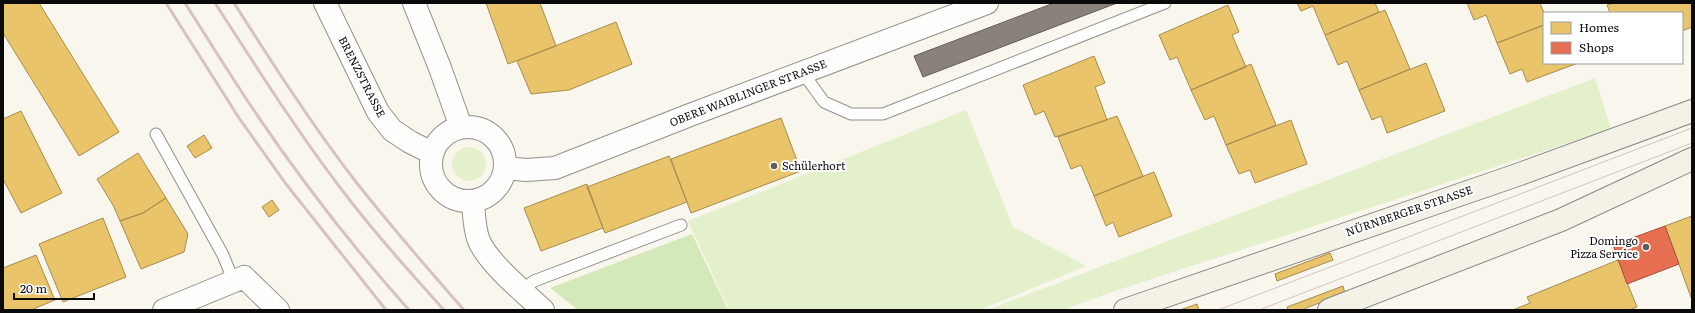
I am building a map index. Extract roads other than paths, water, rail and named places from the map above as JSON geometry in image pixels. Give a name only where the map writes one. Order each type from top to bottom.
[{"type":"main road","name":"NÜRNBERGER STRASSE","points":[[1125,310],[1520,174],[1692,111]]},
{"type":"main road","points":[[1329,310],[1561,220],[1692,159]]},
{"type":"street","name":"BRENZSTRASSE","points":[[325,3],[378,112],[392,130],[410,142],[432,153]]},
{"type":"street","points":[[414,3],[440,68],[461,127]]},
{"type":"street","name":"OBERE WAIBLINGER STRASSE","points":[[506,168],[526,170],[555,168],[802,72],[987,3]]},
{"type":"street","points":[[461,127],[482,128],[497,139],[503,149],[506,168],[498,187],[489,196],[473,201],[454,199],[437,186],[431,170],[432,153],[437,142],[447,132],[461,127]]},
{"type":"street","points":[[473,201],[475,225],[479,241],[490,258],[543,310]]},
{"type":"street","points":[[164,310],[244,277],[278,310]]},
{"type":"lane","points":[[802,72],[824,102],[851,114],[883,114],[1166,3]]},
{"type":"lane","points":[[156,134],[224,255],[234,282]]},
{"type":"lane","points":[[522,290],[534,281],[681,225]]},
{"type":"tram line","points":[[1218,310],[1692,128]]},
{"type":"tram line","points":[[1259,310],[1692,143]]},
{"type":"railway","points":[[166,3],[239,118],[286,184],[386,310]]},
{"type":"railway","points":[[185,3],[241,91],[286,157],[325,209],[409,310]]},
{"type":"railway","points":[[215,3],[277,98],[325,167],[379,236],[444,310]]},
{"type":"railway","points":[[234,3],[293,94],[356,182],[464,310]]},
{"type":"place","name":"Schülerhort","points":[[774,166]]},
{"type":"place","name":"Domingo Pizza Service","points":[[1646,247]]}]
